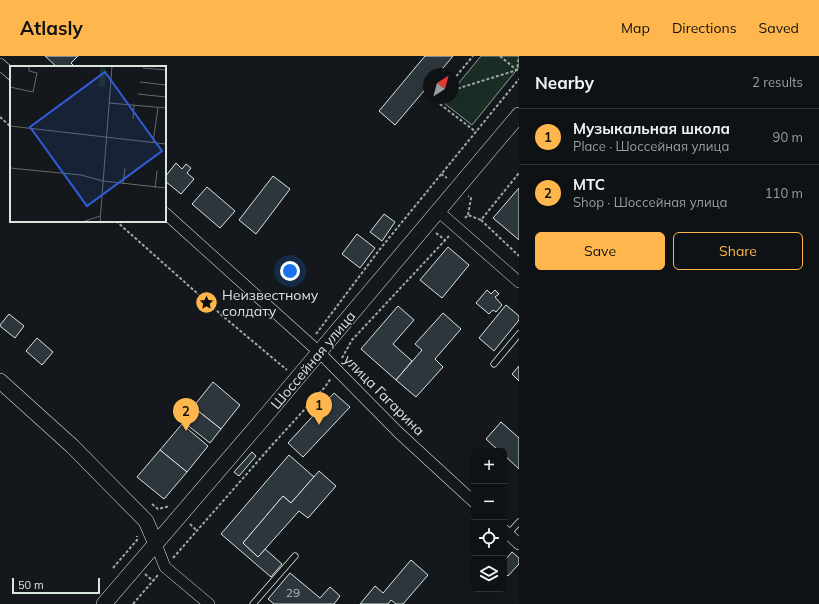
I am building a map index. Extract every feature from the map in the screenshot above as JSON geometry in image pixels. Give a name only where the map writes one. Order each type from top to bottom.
[{"type":"main road","name":"Шоссейная улица","points":[[104,604],[156,544],[314,348],[438,211],[519,115]]},
{"type":"main road","points":[[0,381],[72,446],[146,521],[156,544]]},
{"type":"street","points":[[0,64],[10,73]]},
{"type":"street","points":[[438,211],[519,282]]},
{"type":"street","name":"улица Гагарина","points":[[166,214],[314,348],[399,433],[471,499]]},
{"type":"street","points":[[507,533],[519,544]]},
{"type":"street","points":[[156,544],[165,567],[210,604]]},
{"type":"lane","points":[[494,364],[519,334]]},
{"type":"lane","points":[[507,531],[519,522]]},
{"type":"lane","points":[[253,604],[296,556]]},
{"type":"path","points":[[459,73],[473,56]]},
{"type":"path","points":[[500,56],[518,71]]},
{"type":"path","points":[[518,71],[519,56]]},
{"type":"path","points":[[459,88],[518,71]]},
{"type":"path","points":[[314,348],[411,212],[519,79]]},
{"type":"path","points":[[440,104],[476,132]]},
{"type":"path","points":[[0,117],[10,126]]},
{"type":"path","points":[[481,220],[519,173]]},
{"type":"path","points":[[441,174],[447,178]]},
{"type":"path","points":[[465,218],[468,215],[471,198],[468,196]]},
{"type":"path","points":[[411,212],[416,216]]},
{"type":"path","points":[[468,215],[481,220],[519,256]]},
{"type":"path","points":[[117,222],[286,370],[291,365]]},
{"type":"path","points":[[436,233],[445,240]]},
{"type":"path","points":[[171,560],[325,387],[352,340],[451,234]]},
{"type":"path","points":[[152,504],[158,509],[170,506]]},
{"type":"path","points":[[190,524],[197,531]]},
{"type":"path","points":[[113,568],[125,556],[137,540],[137,530]]},
{"type":"path","points":[[144,574],[153,581]]},
{"type":"path","points":[[133,604],[159,574]]},
{"type":"green space","points":[[481,56],[519,56],[519,67],[472,125],[445,104],[459,104],[459,83]]},
{"type":"building","points":[[45,56],[78,56],[71,63],[74,66],[56,66]]},
{"type":"building","points":[[425,56],[453,56],[443,68],[423,68],[423,92],[395,125],[379,111]]},
{"type":"building","points":[[176,163],[182,169],[186,164],[191,168],[187,173],[194,179],[181,194],[166,182],[166,176]]},
{"type":"building","points":[[273,176],[290,189],[256,234],[239,220]]},
{"type":"building","points":[[207,187],[235,211],[220,228],[192,204]]},
{"type":"building","points":[[519,188],[519,240],[493,218]]},
{"type":"building","points":[[384,214],[395,222],[382,241],[370,232]]},
{"type":"building","points":[[357,234],[375,248],[360,268],[342,254]]},
{"type":"building","points":[[448,247],[469,265],[442,298],[420,280]]},
{"type":"building","points":[[487,290],[491,294],[495,290],[499,294],[495,297],[502,305],[496,312],[493,310],[489,314],[476,303]]},
{"type":"building","points":[[506,305],[519,316],[519,320],[494,351],[479,338]]},
{"type":"building","points":[[398,306],[414,320],[393,344],[412,361],[396,380],[361,349]]},
{"type":"building","points":[[443,313],[461,329],[435,359],[443,367],[416,397],[396,380],[422,350],[415,344]]},
{"type":"building","points":[[9,314],[24,326],[15,338],[0,326]]},
{"type":"building","points":[[37,338],[53,352],[42,365],[26,351]]},
{"type":"building","points":[[519,366],[519,381],[512,374]]},
{"type":"building","points":[[213,382],[240,405],[221,429],[193,407]]},
{"type":"building","points":[[334,393],[350,407],[303,457],[288,443]]},
{"type":"building","points":[[193,407],[221,429],[210,443],[182,421]]},
{"type":"building","points":[[501,422],[519,438],[519,469],[507,458],[507,448],[496,448],[486,439]]},
{"type":"building","points":[[182,424],[208,446],[187,472],[160,450]]},
{"type":"building","points":[[160,450],[187,472],[164,499],[137,477]]},
{"type":"building","points":[[252,452],[256,456],[239,476],[234,472]]},
{"type":"building","points":[[289,455],[314,477],[291,503],[283,496],[243,543],[258,557],[265,549],[282,564],[271,577],[221,534]]},
{"type":"building","points":[[319,471],[336,486],[308,518],[299,511],[258,557],[243,543],[283,496],[291,503]]},
{"type":"building","points":[[512,552],[519,558],[519,564],[508,576],[507,575],[507,558]]},
{"type":"building","points":[[411,560],[428,575],[403,604],[396,604],[391,600],[388,604],[360,604],[375,586],[383,593]]},
{"type":"building","points":[[290,573],[320,598],[330,587],[340,596],[334,604],[274,604],[268,599]]},
{"type":"place","name":"Неизвестному солдату","points":[[206,303]]},
{"type":"place","name":"Музыкальная школа","points":[[319,425]]},
{"type":"place","name":"МТС","points":[[186,431]]}]
